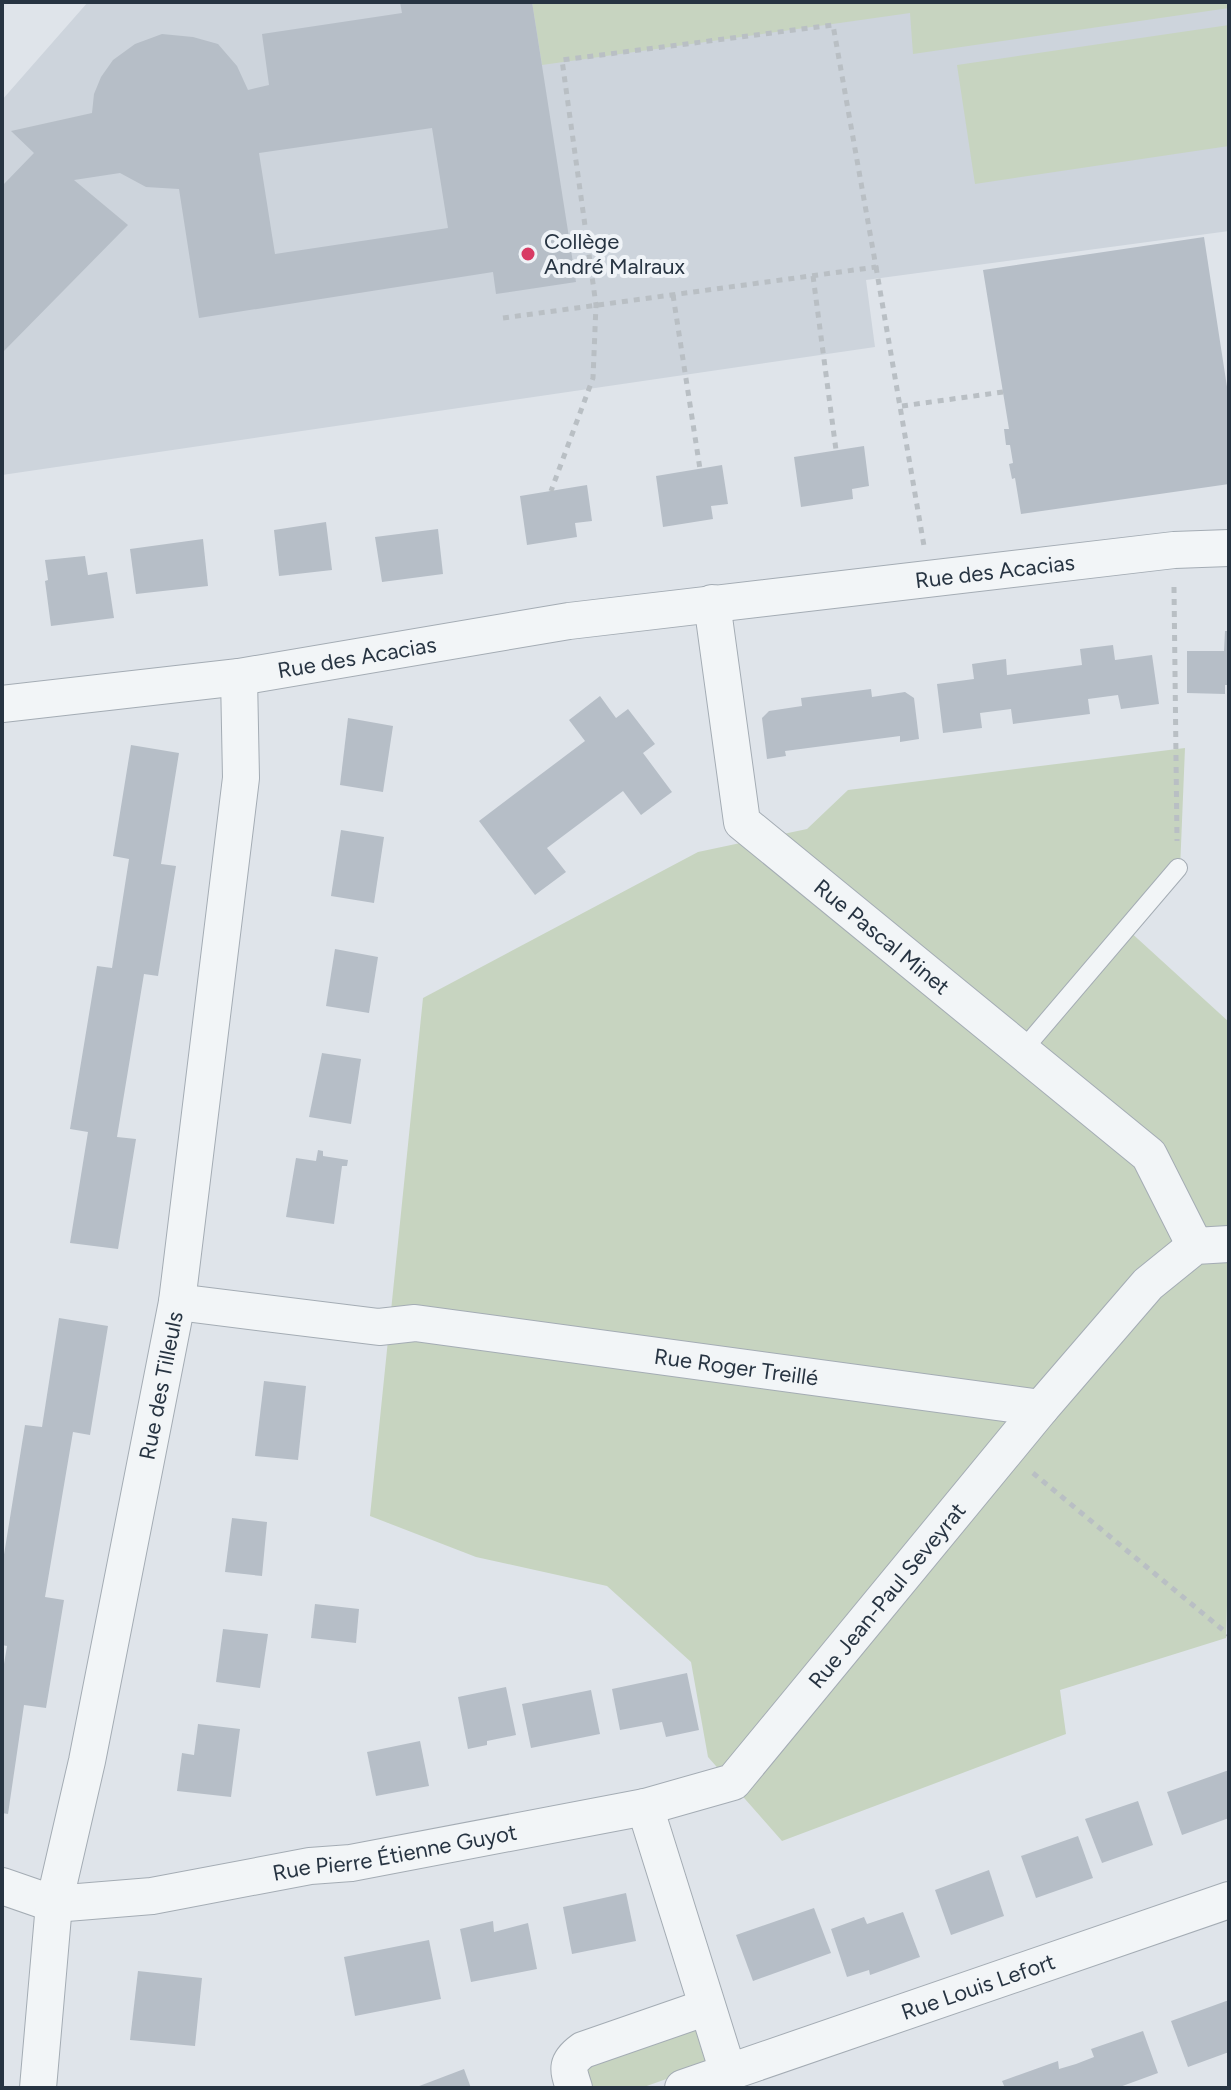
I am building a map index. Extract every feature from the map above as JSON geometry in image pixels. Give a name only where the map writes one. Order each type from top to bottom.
[{"type":"street","name":"Rue des Acacias","points":[[2,704],[239,677],[569,621],[1174,550],[1229,548]]},
{"type":"street","name":"Rue Pascal Minet","points":[[712,603],[742,822],[1149,1155],[1212,1245]]},
{"type":"street","name":"Rue des Tilleuls","points":[[38,2088],[54,1904],[87,1761],[177,1302],[241,778],[239,677]]},
{"type":"street","points":[[1041,1408],[1148,1284],[1212,1245]]},
{"type":"street","name":"Rue Roger Treillé","points":[[177,1302],[379,1327],[415,1323],[1041,1408]]},
{"type":"street","name":"Rue Jean-Paul Seveyrat","points":[[733,1782],[1041,1408]]},
{"type":"street","name":"Rue Pierre Étienne Guyot","points":[[54,1904],[152,1896],[310,1866],[351,1863],[645,1807],[733,1782]]},
{"type":"street","points":[[645,1807],[728,2072]]},
{"type":"street","points":[[2,1886],[54,1904]]},
{"type":"street","name":"Rue Louis Lefort","points":[[683,2088],[1229,1900]]},
{"type":"street","points":[[574,2088],[568,2070],[572,2058],[583,2050],[707,2007]]},
{"type":"lane","points":[[1022,1051],[1178,868]]},
{"type":"path","points":[[551,491],[593,378],[596,305],[562,60],[833,25],[926,557]]},
{"type":"path","points":[[503,318],[876,267]]},
{"type":"path","points":[[813,276],[836,450]]},
{"type":"path","points":[[673,295],[700,469]]},
{"type":"path","points":[[902,406],[1003,392]]},
{"type":"path","points":[[1174,550],[1178,868]]},
{"type":"path","points":[[1006,1450],[1229,1635]]},
{"type":"shaded area","name":"Collège André Malraux","points":[[88,2],[1229,2],[1229,231],[866,280],[875,347],[2,475],[2,100]]},
{"type":"green space","points":[[532,2],[1229,2],[1229,8],[913,54],[910,13],[542,65]]},
{"type":"green space","points":[[1229,25],[1229,146],[975,184],[957,65]]},
{"type":"green space","points":[[1185,748],[1180,870],[1127,929],[1229,1022],[1229,1540],[1226,1638],[1060,1690],[1066,1734],[782,1841],[708,1757],[691,1662],[607,1586],[476,1557],[370,1516],[423,998],[698,852],[807,829],[848,790]]},
{"type":"green space","points":[[697,2028],[709,2064],[641,2088],[593,2088],[586,2067]]},
{"type":"building","points":[[400,2],[532,2],[576,282],[496,294],[493,272],[199,318],[179,189],[146,187],[120,173],[74,180],[128,225],[2,353],[2,186],[34,153],[11,131],[92,113],[94,94],[113,60],[135,44],[162,34],[193,37],[218,44],[237,66],[248,90],[269,85],[262,34],[402,13]],"holes":[[[432,128],[448,228],[275,254],[259,153]]]},
{"type":"building","points":[[1204,237],[1229,400],[1229,484],[1021,514],[1015,478],[1012,479],[1009,464],[1013,463],[1010,445],[1006,445],[1004,429],[1009,429],[983,270]]},
{"type":"building","points":[[864,446],[869,486],[852,489],[853,499],[801,507],[794,457]]},
{"type":"building","points":[[722,465],[728,504],[711,506],[713,519],[663,527],[656,476]]},
{"type":"building","points":[[587,485],[592,521],[575,523],[577,537],[527,545],[520,496]]},
{"type":"building","points":[[326,522],[332,570],[279,576],[274,530]]},
{"type":"building","points":[[438,529],[443,574],[382,582],[375,537]]},
{"type":"building","points":[[203,539],[208,586],[136,594],[130,549]]},
{"type":"building","points":[[85,556],[88,575],[107,572],[114,618],[51,626],[45,560]]},
{"type":"building","points":[[1225,631],[1229,631],[1229,685],[1225,685],[1225,694],[1187,693],[1187,651],[1224,651]]},
{"type":"building","points":[[1113,645],[1115,660],[1152,655],[1159,704],[1121,709],[1118,695],[1088,699],[1090,714],[1013,724],[1011,709],[980,713],[982,728],[943,733],[937,684],[974,679],[972,664],[1006,659],[1007,675],[1082,665],[1080,649]]},
{"type":"building","points":[[871,689],[872,697],[905,692],[914,698],[919,739],[900,742],[900,736],[785,751],[786,756],[767,759],[762,718],[769,711],[802,706],[801,698]]},
{"type":"building","points":[[600,696],[616,718],[628,709],[655,744],[643,753],[672,792],[641,815],[623,791],[547,848],[566,872],[535,895],[479,821],[585,741],[569,720]]},
{"type":"building","points":[[348,718],[393,726],[383,792],[340,785]]},
{"type":"building","points":[[131,745],[179,753],[161,864],[176,866],[158,976],[144,974],[117,1137],[136,1139],[118,1249],[70,1243],[88,1132],[70,1129],[97,966],[112,968],[129,859],[113,856]]},
{"type":"building","points":[[341,830],[384,837],[374,903],[331,896]]},
{"type":"building","points":[[335,949],[378,957],[369,1013],[326,1006]]},
{"type":"building","points":[[322,1053],[361,1059],[351,1124],[309,1117]]},
{"type":"building","points":[[318,1150],[323,1151],[323,1156],[348,1160],[347,1166],[342,1166],[334,1224],[286,1217],[296,1158],[316,1161]]},
{"type":"building","points":[[59,1318],[108,1326],[90,1435],[73,1432],[45,1597],[64,1600],[46,1708],[24,1705],[8,1814],[2,1813],[2,1676],[7,1646],[2,1645],[2,1567],[25,1425],[42,1427]]},
{"type":"building","points":[[264,1381],[306,1386],[298,1460],[255,1456]]},
{"type":"building","points":[[232,1518],[267,1522],[262,1576],[225,1572]]},
{"type":"building","points":[[315,1604],[359,1609],[356,1643],[311,1638]]},
{"type":"building","points":[[223,1629],[268,1634],[260,1688],[216,1682]]},
{"type":"building","points":[[687,1673],[699,1730],[666,1737],[662,1722],[620,1730],[612,1689]]},
{"type":"building","points":[[506,1687],[516,1735],[468,1749],[458,1697]]},
{"type":"building","points":[[591,1690],[600,1734],[531,1748],[522,1704]]},
{"type":"building","points":[[198,1724],[240,1729],[231,1797],[177,1791],[182,1753],[194,1755]]},
{"type":"building","points":[[420,1741],[429,1786],[376,1796],[367,1752]]},
{"type":"building","points":[[1229,1770],[1229,1818],[1182,1835],[1167,1792]]},
{"type":"building","points":[[1138,1801],[1153,1845],[1102,1863],[1085,1819]]},
{"type":"building","points":[[1078,1836],[1093,1878],[1036,1898],[1021,1856]]},
{"type":"building","points":[[989,1870],[1004,1916],[951,1935],[935,1890]]},
{"type":"building","points":[[626,1893],[636,1941],[572,1954],[563,1907]]},
{"type":"building","points":[[814,1908],[831,1953],[753,1981],[736,1935]]},
{"type":"building","points":[[903,1912],[920,1957],[870,1975],[869,1970],[847,1977],[831,1929],[864,1917],[867,1924]]},
{"type":"building","points":[[493,1921],[494,1932],[528,1923],[537,1969],[471,1982],[460,1929]]},
{"type":"building","points":[[429,1940],[441,1999],[355,2016],[344,1957]]},
{"type":"building","points":[[138,1971],[202,1978],[195,2046],[130,2040]]},
{"type":"building","points":[[1229,2000],[1229,2052],[1188,2067],[1171,2021]]},
{"type":"building","points":[[1143,2031],[1158,2073],[1117,2088],[1005,2088],[1002,2081],[1058,2061],[1059,2069],[1076,2064],[1094,2057],[1091,2049]]},
{"type":"building","points":[[464,2069],[471,2088],[414,2088]]},
{"type":"place","name":"Collège André Malraux","points":[[528,254]]}]
